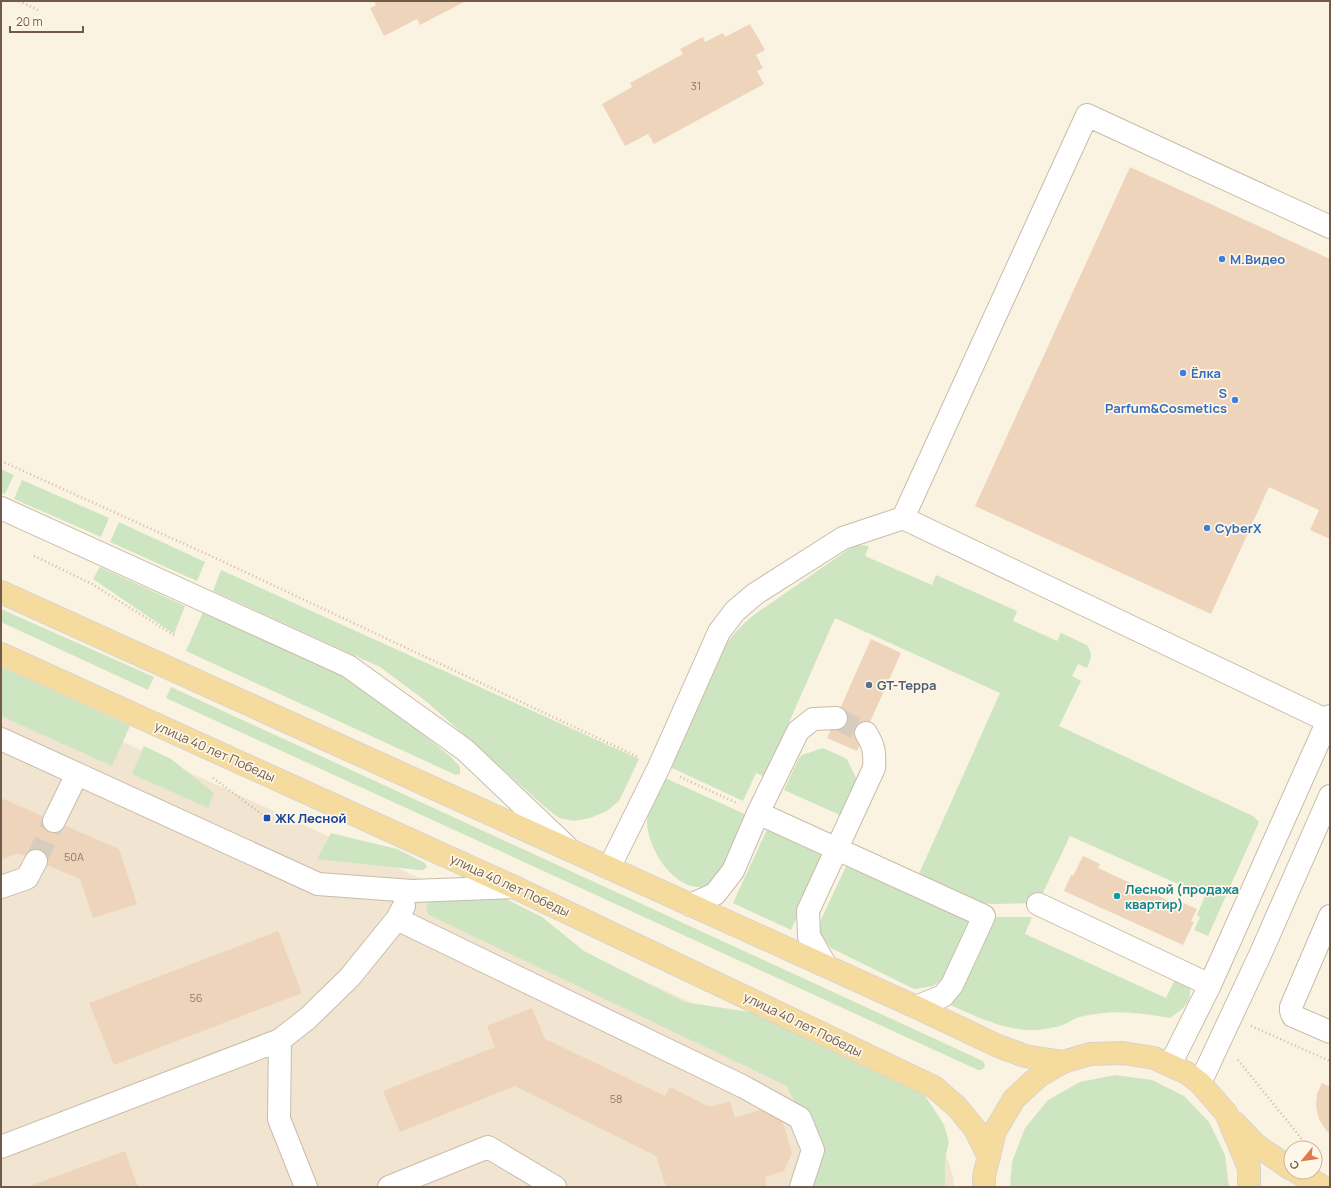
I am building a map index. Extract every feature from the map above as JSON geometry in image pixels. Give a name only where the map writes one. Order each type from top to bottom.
[{"type":"main road","points":[[1,592],[826,966],[998,1046],[1026,1056],[1063,1062]]},
{"type":"main road","name":"улица 40 лет Победы","points":[[1,654],[514,887],[934,1087],[957,1107],[974,1129],[989,1157]]},
{"type":"main road","points":[[984,1187],[984,1176],[995,1131],[1014,1099],[1039,1076],[1063,1062],[1090,1054],[1122,1053],[1154,1058],[1187,1073],[1200,1083],[1256,1145],[1283,1164]]},
{"type":"main road","points":[[1226,1113],[1249,1168],[1249,1187]]},
{"type":"main road","points":[[1311,1180],[1323,1187]]},
{"type":"street","points":[[903,518],[1087,115],[1330,227]]},
{"type":"street","points":[[1,508],[348,666],[465,750],[570,850]]},
{"type":"street","points":[[609,868],[659,767],[719,632],[735,611],[755,594],[843,538],[903,518],[1329,718],[1210,985],[1170,1065]]},
{"type":"street","points":[[690,905],[715,894],[733,871],[758,813],[798,731],[813,720],[836,718]]},
{"type":"street","points":[[826,966],[809,936],[808,911],[874,768],[875,757],[873,744],[866,733]]},
{"type":"street","points":[[1,739],[318,884],[412,891],[514,887]]},
{"type":"street","points":[[54,821],[77,774]]},
{"type":"street","points":[[1200,1083],[1220,1038],[1325,821],[1330,796]]},
{"type":"street","points":[[758,813],[984,916],[952,985],[943,996],[916,1007]]},
{"type":"street","points":[[1,887],[27,878],[36,861]]},
{"type":"street","points":[[1,1147],[280,1040],[308,1018],[350,977],[397,919],[412,891]]},
{"type":"street","points":[[1038,904],[1210,985]]},
{"type":"street","points":[[1330,916],[1322,959],[1291,1007],[1293,1016],[1330,1032]]},
{"type":"street","points":[[397,919],[737,1084],[800,1118],[813,1150],[801,1187]]},
{"type":"street","points":[[280,1040],[279,1120],[306,1187]]},
{"type":"street","points":[[389,1187],[488,1147],[556,1187]]},
{"type":"path","points":[[19,1],[40,11]]},
{"type":"path","points":[[1,462],[211,556],[758,813]]},
{"type":"path","points":[[34,556],[92,584],[175,636]]},
{"type":"path","points":[[208,775],[267,818]]},
{"type":"path","points":[[1220,1038],[1303,1140]]},
{"type":"shaded area","points":[[1,686],[932,1113],[954,1179],[953,1187],[1,1187]]},
{"type":"green space","points":[[1,469],[14,475],[5,494],[1,492]]},
{"type":"green space","points":[[22,480],[109,518],[101,537],[14,499]]},
{"type":"green space","points":[[119,522],[205,562],[197,581],[110,542]]},
{"type":"green space","points":[[862,545],[869,546],[865,556],[932,585],[936,575],[1017,611],[1013,621],[1057,641],[1061,633],[1087,645],[1091,654],[1090,662],[1087,668],[1078,664],[1072,676],[1081,681],[1059,726],[1253,816],[1259,822],[1208,936],[1194,930],[1200,917],[1197,915],[1205,896],[1070,836],[1038,903],[991,904],[973,902],[918,876],[1000,693],[835,618],[765,777],[756,773],[743,801],[670,767],[714,665],[727,643],[735,633],[755,614],[849,549]]},
{"type":"green space","points":[[100,567],[185,606],[174,634],[93,579]]},
{"type":"green space","points":[[221,570],[639,759],[619,801],[607,811],[590,818],[574,821],[559,818],[427,702],[380,667],[213,591]]},
{"type":"green space","points":[[1,609],[154,677],[148,690],[1,622]]},
{"type":"green space","points":[[203,612],[343,676],[373,694],[451,757],[460,767],[460,774],[456,775],[186,651]]},
{"type":"green space","points":[[1,667],[130,726],[112,766],[1,716]]},
{"type":"green space","points":[[171,687],[983,1061],[985,1065],[984,1068],[978,1070],[166,698]]},
{"type":"green space","points":[[144,746],[171,759],[214,793],[208,808],[132,774]]},
{"type":"green space","points":[[823,748],[847,759],[857,780],[842,816],[784,790],[799,758],[802,755]]},
{"type":"green space","points":[[665,778],[749,816],[722,872],[708,885],[697,887],[687,885],[678,880],[656,854],[648,833],[647,823],[649,812]]},
{"type":"green space","points":[[769,825],[827,852],[791,930],[733,903]]},
{"type":"green space","points":[[331,833],[397,849],[425,863],[427,867],[423,870],[419,870],[317,859]]},
{"type":"green space","points":[[849,860],[974,919],[950,971],[942,980],[933,986],[914,989],[831,948],[821,936],[818,926]]},
{"type":"green space","points":[[494,893],[542,917],[584,951],[684,1002],[750,1012],[910,1086],[925,1096],[944,1125],[949,1142],[945,1159],[945,1187],[808,1187],[819,1157],[787,1086],[429,915],[426,906],[429,901]]},
{"type":"green space","points":[[996,917],[1032,917],[1025,934],[1166,998],[1176,977],[1190,986],[1188,1002],[1182,1009],[1170,1018],[1147,1014],[1113,1012],[1091,1014],[1079,1017],[1060,1026],[1036,1030],[1024,1030],[990,1022],[946,1003],[955,999],[961,993]]},
{"type":"green space","points":[[1115,1075],[1152,1080],[1184,1096],[1209,1122],[1225,1155],[1229,1187],[1010,1187],[1012,1162],[1025,1128],[1048,1100],[1080,1082]]},
{"type":"building","points":[[374,1],[466,1],[420,25],[417,19],[384,36],[370,8],[376,5]]},
{"type":"building","points":[[750,24],[765,50],[756,55],[763,68],[757,71],[764,84],[654,144],[648,134],[625,146],[602,104],[632,87],[630,83],[683,54],[680,49],[703,37],[705,42],[723,33],[725,37]]},
{"type":"building","name":"Ёлка","points":[[1130,167],[1330,259],[1330,539],[1310,530],[1319,510],[1269,487],[1211,614],[975,506]]},
{"type":"building","name":"GT-Терра","points":[[871,639],[901,653],[857,751],[827,738]]},
{"type":"building","points":[[1,798],[119,849],[137,904],[93,918],[80,879],[18,853],[1,860]]},
{"type":"building","name":"Лесной (продажа квартир)","points":[[1083,856],[1100,864],[1098,868],[1178,905],[1179,901],[1197,909],[1191,921],[1194,922],[1183,945],[1064,891],[1071,875],[1073,876]]},
{"type":"building","points":[[278,931],[302,993],[114,1065],[89,1003]]},
{"type":"building","points":[[532,1008],[545,1039],[665,1096],[670,1087],[710,1107],[730,1101],[735,1118],[762,1109],[782,1120],[792,1153],[784,1171],[765,1177],[767,1187],[666,1187],[656,1156],[515,1086],[400,1132],[383,1091],[495,1047],[487,1026]]},
{"type":"building","points":[[1322,1083],[1330,1087],[1330,1134],[1319,1119],[1316,1107],[1317,1094]]},
{"type":"building","points":[[125,1151],[138,1187],[27,1187]]},
{"type":"tunnel","points":[[836,718],[866,733]]},
{"type":"tunnel","points":[[36,861],[54,821]]},
{"type":"place","name":"М.Видео","points":[[1222,259]]},
{"type":"place","name":"Ёлка","points":[[1183,373]]},
{"type":"place","name":"S Parfum&Cosmetics","points":[[1235,400]]},
{"type":"place","name":"CyberX","points":[[1207,528]]},
{"type":"place","name":"GT-Терра","points":[[869,685]]},
{"type":"place","name":"ЖК Лесной","points":[[267,818]]},
{"type":"place","name":"Лесной (продажа квартир)","points":[[1117,896]]}]
